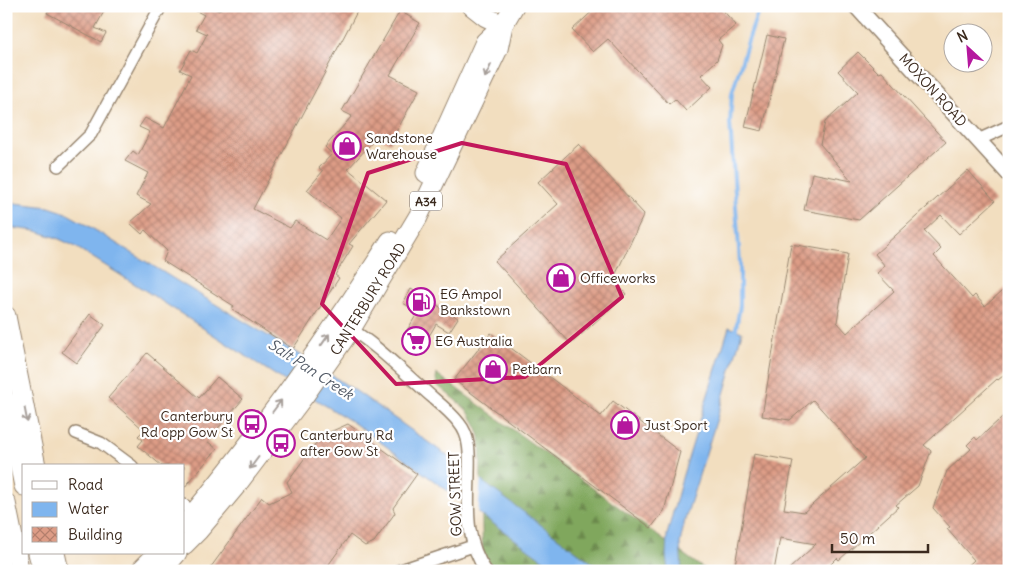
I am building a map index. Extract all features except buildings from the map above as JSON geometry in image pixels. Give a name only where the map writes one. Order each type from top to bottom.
[{"type":"highway","points":[[472,6],[486,17],[503,24]]},
{"type":"highway","name":"CANTERBURY ROAD","points":[[185,544],[236,486],[297,392],[418,218],[498,50],[503,24],[514,6]]},
{"type":"highway","points":[[6,316],[36,464]]},
{"type":"highway","name":"CANTERBURY ROAD","points":[[187,514],[297,392]]},
{"type":"highway","points":[[6,402],[22,477]]},
{"type":"highway","points":[[6,503],[19,571]]},
{"type":"highway","points":[[38,554],[43,571]]},
{"type":"highway","points":[[55,554],[59,571]]},
{"type":"highway","points":[[140,571],[157,554]]},
{"type":"highway","points":[[162,571],[176,554]]},
{"type":"highway","points":[[177,571],[181,554]]},
{"type":"main road","name":"MOXON ROAD","points":[[856,6],[1009,174]]},
{"type":"street","points":[[58,166],[91,134],[160,6]]},
{"type":"street","points":[[978,140],[1009,126]]},
{"type":"street","name":"GOW STREET","points":[[344,325],[384,356],[454,418],[467,436],[469,453],[469,526],[473,546],[486,571]]},
{"type":"street","points":[[76,433],[101,443],[129,464]]},
{"type":"street","points":[[398,571],[473,546]]},
{"type":"highlighted area","points":[[462,143],[566,164],[622,297],[525,377],[396,384],[322,304],[368,173]]},
{"type":"green space","points":[[437,374],[707,571],[483,571],[480,437],[475,422],[466,409],[437,385]]},
{"type":"water","name":"Salt Pan Creek","points":[[6,202],[49,207],[64,212],[300,355],[356,391],[452,459],[603,571],[559,571],[351,421],[275,375],[74,246],[36,231],[6,227]]},
{"type":"water","points":[[729,327],[742,332],[685,520],[680,543],[682,571],[668,571],[666,555],[667,535],[682,478]]},
{"type":"pier","points":[[456,459],[481,478],[478,515],[455,498]]},
{"type":"waterway","points":[[735,334],[740,306],[740,263],[730,123],[732,93],[760,6]]},
{"type":"place","name":"Sandstone Warehouse","points":[[347,146]]},
{"type":"place","name":"Officeworks","points":[[561,278]]},
{"type":"place","name":"EG Ampol Bankstown","points":[[421,302]]},
{"type":"place","name":"EG Australia","points":[[416,341]]},
{"type":"place","name":"Petbarn","points":[[493,369]]},
{"type":"place","name":"Canterbury Rd opp Gow St","points":[[252,424]]},
{"type":"place","name":"Just Sport","points":[[625,425]]},
{"type":"place","name":"Canterbury Rd after Gow St","points":[[281,443]]}]
